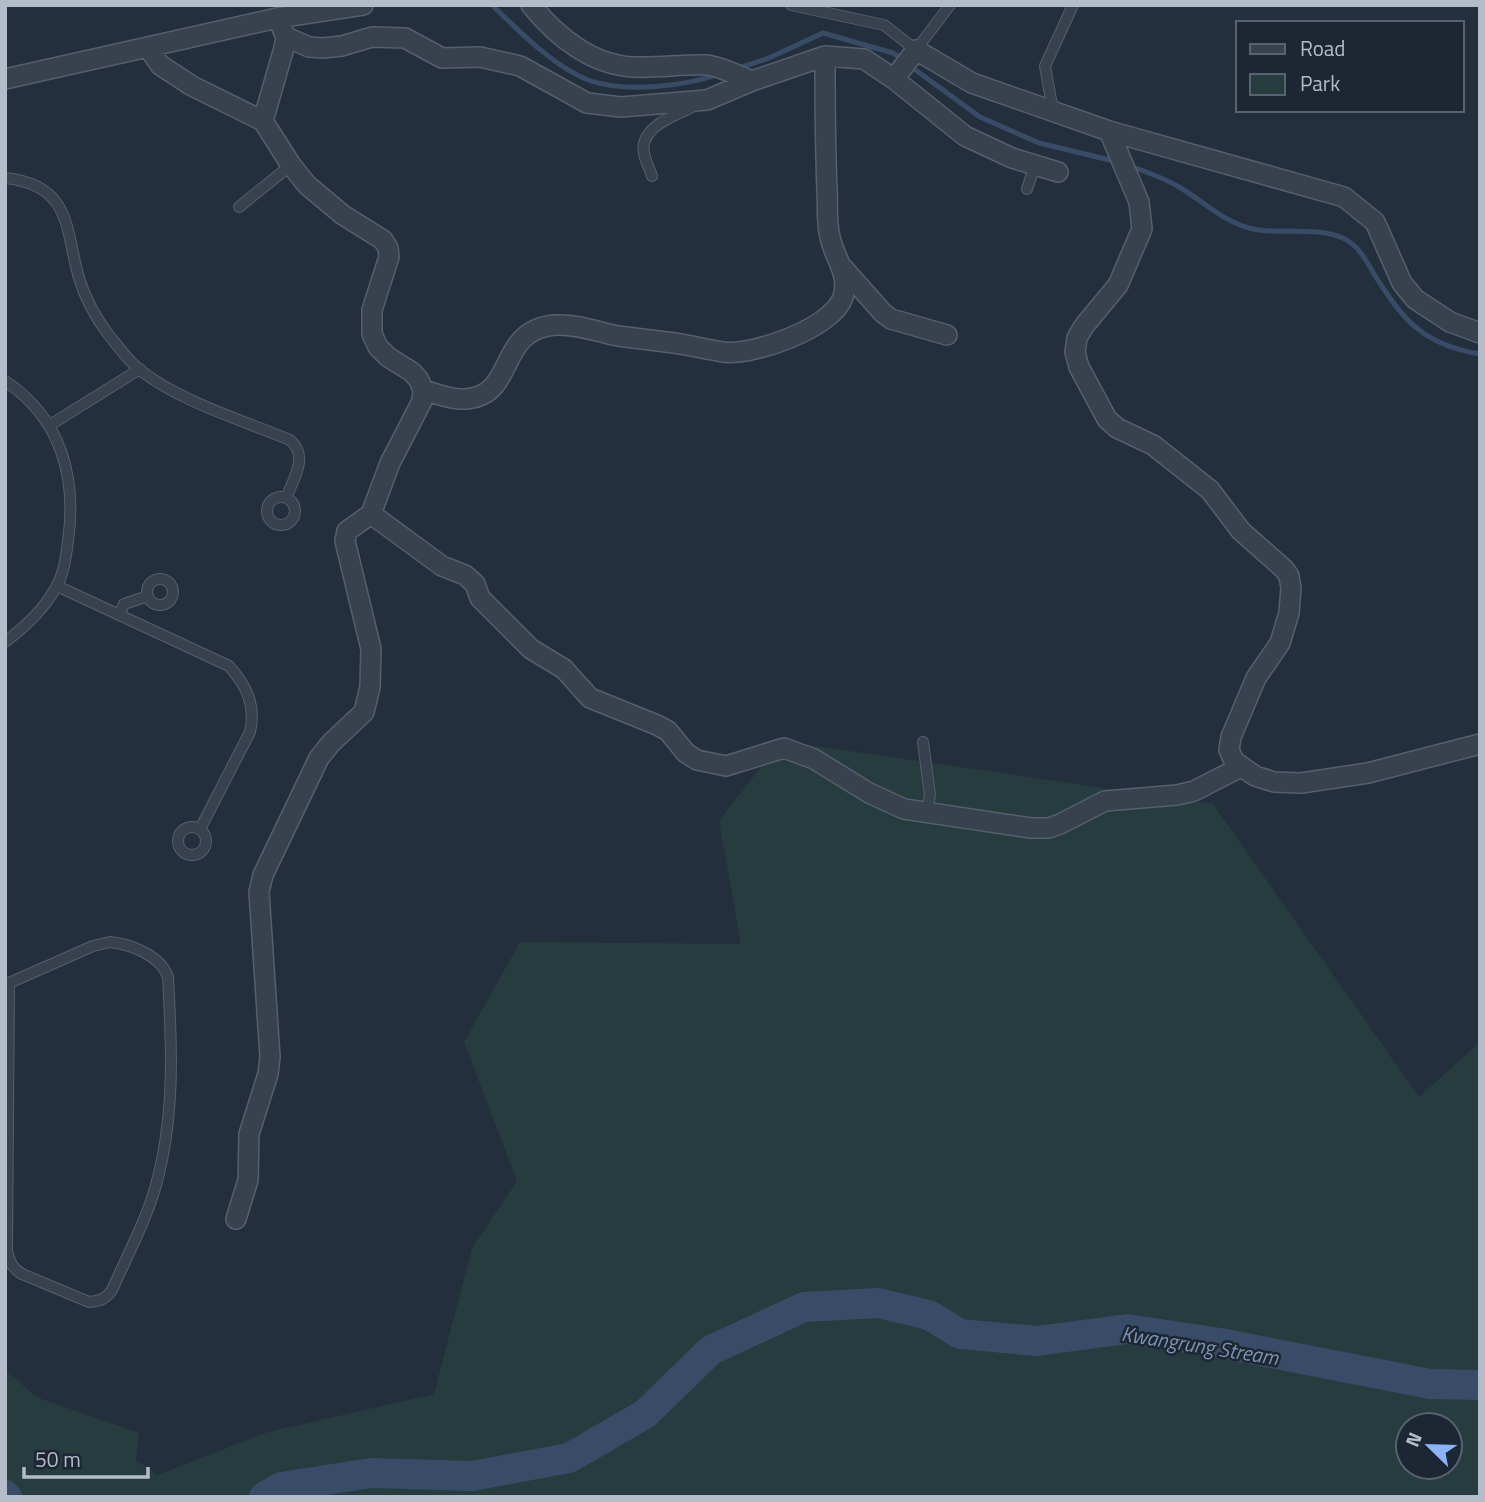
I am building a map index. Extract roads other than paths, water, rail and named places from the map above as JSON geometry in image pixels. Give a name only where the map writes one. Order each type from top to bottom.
[{"type":"street","points":[[5,79],[277,18],[362,5]]},
{"type":"street","points":[[531,5],[572,43],[598,60],[615,66],[637,68],[709,65],[752,81]]},
{"type":"street","points":[[263,121],[286,37],[277,18]]},
{"type":"street","points":[[286,37],[309,47],[323,48],[342,46],[372,37],[405,38],[442,58],[480,57],[520,66],[574,97],[603,106],[707,100],[825,56],[864,59],[965,135],[1012,158],[1058,172]]},
{"type":"street","points":[[148,47],[160,65],[192,86],[263,121],[291,165],[323,199],[383,240],[388,248],[388,257],[373,310],[372,334],[378,347],[412,372],[419,380],[422,390],[420,409],[390,464],[371,514],[347,531],[345,541],[371,649],[370,687],[364,712],[319,758],[263,875],[259,892],[270,1057],[268,1074],[249,1134],[248,1180],[236,1219]]},
{"type":"street","points":[[894,79],[916,50],[972,83],[1053,111],[1112,139],[1344,197],[1375,222],[1402,283],[1415,299],[1450,322],[1480,332]]},
{"type":"street","points":[[825,56],[824,122],[829,236],[844,269],[883,313],[891,319],[947,335]]},
{"type":"street","points":[[1112,139],[1139,202],[1142,229],[1137,246],[1118,285],[1077,338],[1075,352],[1079,367],[1107,419],[1117,428],[1153,445],[1210,490],[1241,531],[1289,576],[1289,613],[1280,643],[1256,678],[1231,737],[1229,750],[1234,761],[1255,776],[1274,782],[1301,783],[1368,773],[1480,744]]},
{"type":"street","points":[[422,390],[461,400],[489,391],[497,385],[516,345],[524,335],[553,325],[582,327],[615,335],[726,352],[754,349],[807,330],[838,309],[845,285],[844,269]]},
{"type":"street","points":[[371,514],[442,566],[465,575],[475,583],[480,598],[531,649],[564,669],[590,698],[668,731],[687,753],[697,760],[726,766],[784,748],[814,759],[886,802],[927,814],[1031,828],[1049,828],[1071,820],[1105,801],[1186,793],[1208,786],[1235,770]]},
{"type":"lane","points":[[791,5],[884,25],[916,50],[950,5]]},
{"type":"lane","points":[[1053,111],[1045,66],[1073,5]]},
{"type":"lane","points":[[652,176],[644,152],[644,143],[649,134],[662,122],[707,100]]},
{"type":"lane","points":[[239,207],[291,165]]},
{"type":"lane","points":[[1027,189],[1035,165]]},
{"type":"lane","points":[[5,178],[34,184],[47,192],[57,204],[69,227],[85,294],[107,333],[140,369],[176,391],[296,445],[300,464],[286,498]]},
{"type":"lane","points":[[50,425],[140,369]]},
{"type":"lane","points":[[5,381],[29,400],[50,425],[64,457],[71,483],[71,518],[66,556],[57,586],[25,627],[5,642]]},
{"type":"lane","points":[[57,586],[229,666],[243,681],[254,717],[250,732],[200,829]]},
{"type":"lane","points":[[119,615],[124,604],[148,596]]},
{"type":"lane","points":[[923,742],[930,796],[927,814]]},
{"type":"lane","points":[[110,942],[160,961],[169,977],[173,1063],[166,1138],[156,1185],[112,1290],[107,1297],[99,1301],[80,1299],[22,1274],[14,1269],[9,1261],[7,982],[93,946],[110,942]]},
{"type":"waterway","points":[[492,5],[551,59],[591,81],[606,85],[639,87],[690,82],[720,74]]},
{"type":"waterway","points":[[736,69],[769,58],[823,33],[893,53],[903,60]]},
{"type":"waterway","points":[[910,66],[980,117],[1039,143],[1118,162]]},
{"type":"waterway","points":[[1130,166],[1173,184],[1223,217],[1242,226],[1264,231],[1321,232],[1343,238],[1361,253],[1395,305],[1416,328],[1443,344],[1480,354]]},
{"type":"waterway","name":"Kwangrung Stream","points":[[264,1497],[281,1487],[371,1473],[472,1476],[569,1458],[645,1414],[711,1350],[804,1307],[878,1303],[929,1315],[960,1334],[1037,1341],[1127,1329],[1220,1343],[1430,1384],[1480,1385]]}]
